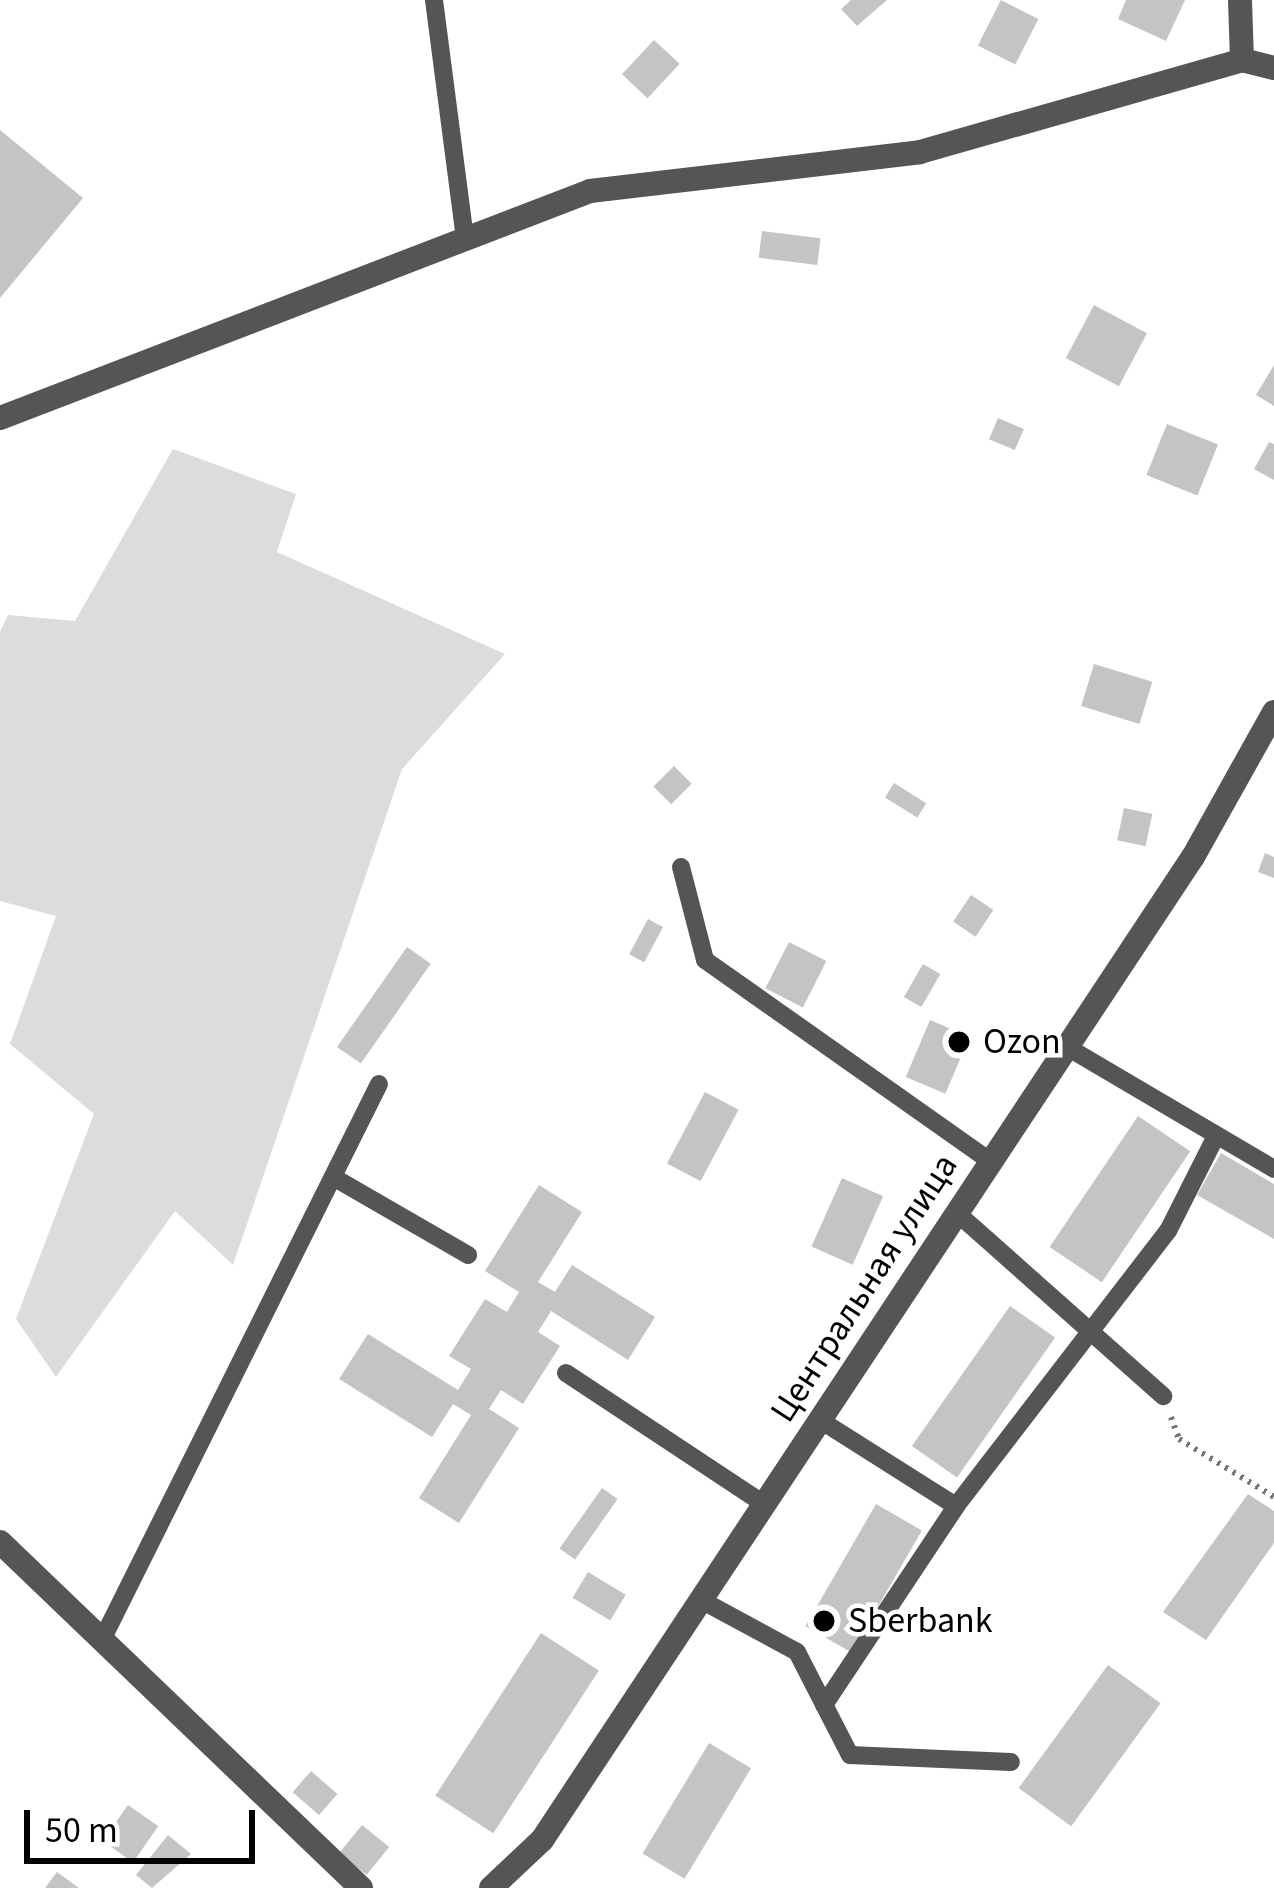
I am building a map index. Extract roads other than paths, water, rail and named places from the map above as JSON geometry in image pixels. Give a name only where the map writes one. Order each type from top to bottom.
[{"type":"street","points":[[1240,0],[1242,60]]},
{"type":"street","points":[[0,418],[590,191],[920,152],[1242,60],[1274,68]]},
{"type":"street","name":"Центральная улица","points":[[491,1888],[542,1840],[1067,1047],[1274,712]]},
{"type":"street","points":[[0,1542],[361,1888]]},
{"type":"lane","points":[[434,0],[465,240]]},
{"type":"lane","points":[[681,867],[705,960],[991,1162]]},
{"type":"lane","points":[[1067,1047],[1274,1169]]},
{"type":"lane","points":[[102,1640],[379,1084]]},
{"type":"lane","points":[[824,1705],[956,1506],[1168,1231],[1216,1136]]},
{"type":"lane","points":[[333,1177],[468,1256]]},
{"type":"lane","points":[[957,1213],[1163,1396]]},
{"type":"lane","points":[[566,1373],[764,1504]]},
{"type":"lane","points":[[820,1420],[956,1506]]},
{"type":"lane","points":[[700,1600],[796,1652],[850,1755],[1011,1762]]},
{"type":"place","name":"Ozon","points":[[959,1042]]},
{"type":"place","name":"Sberbank","points":[[824,1621]]}]
